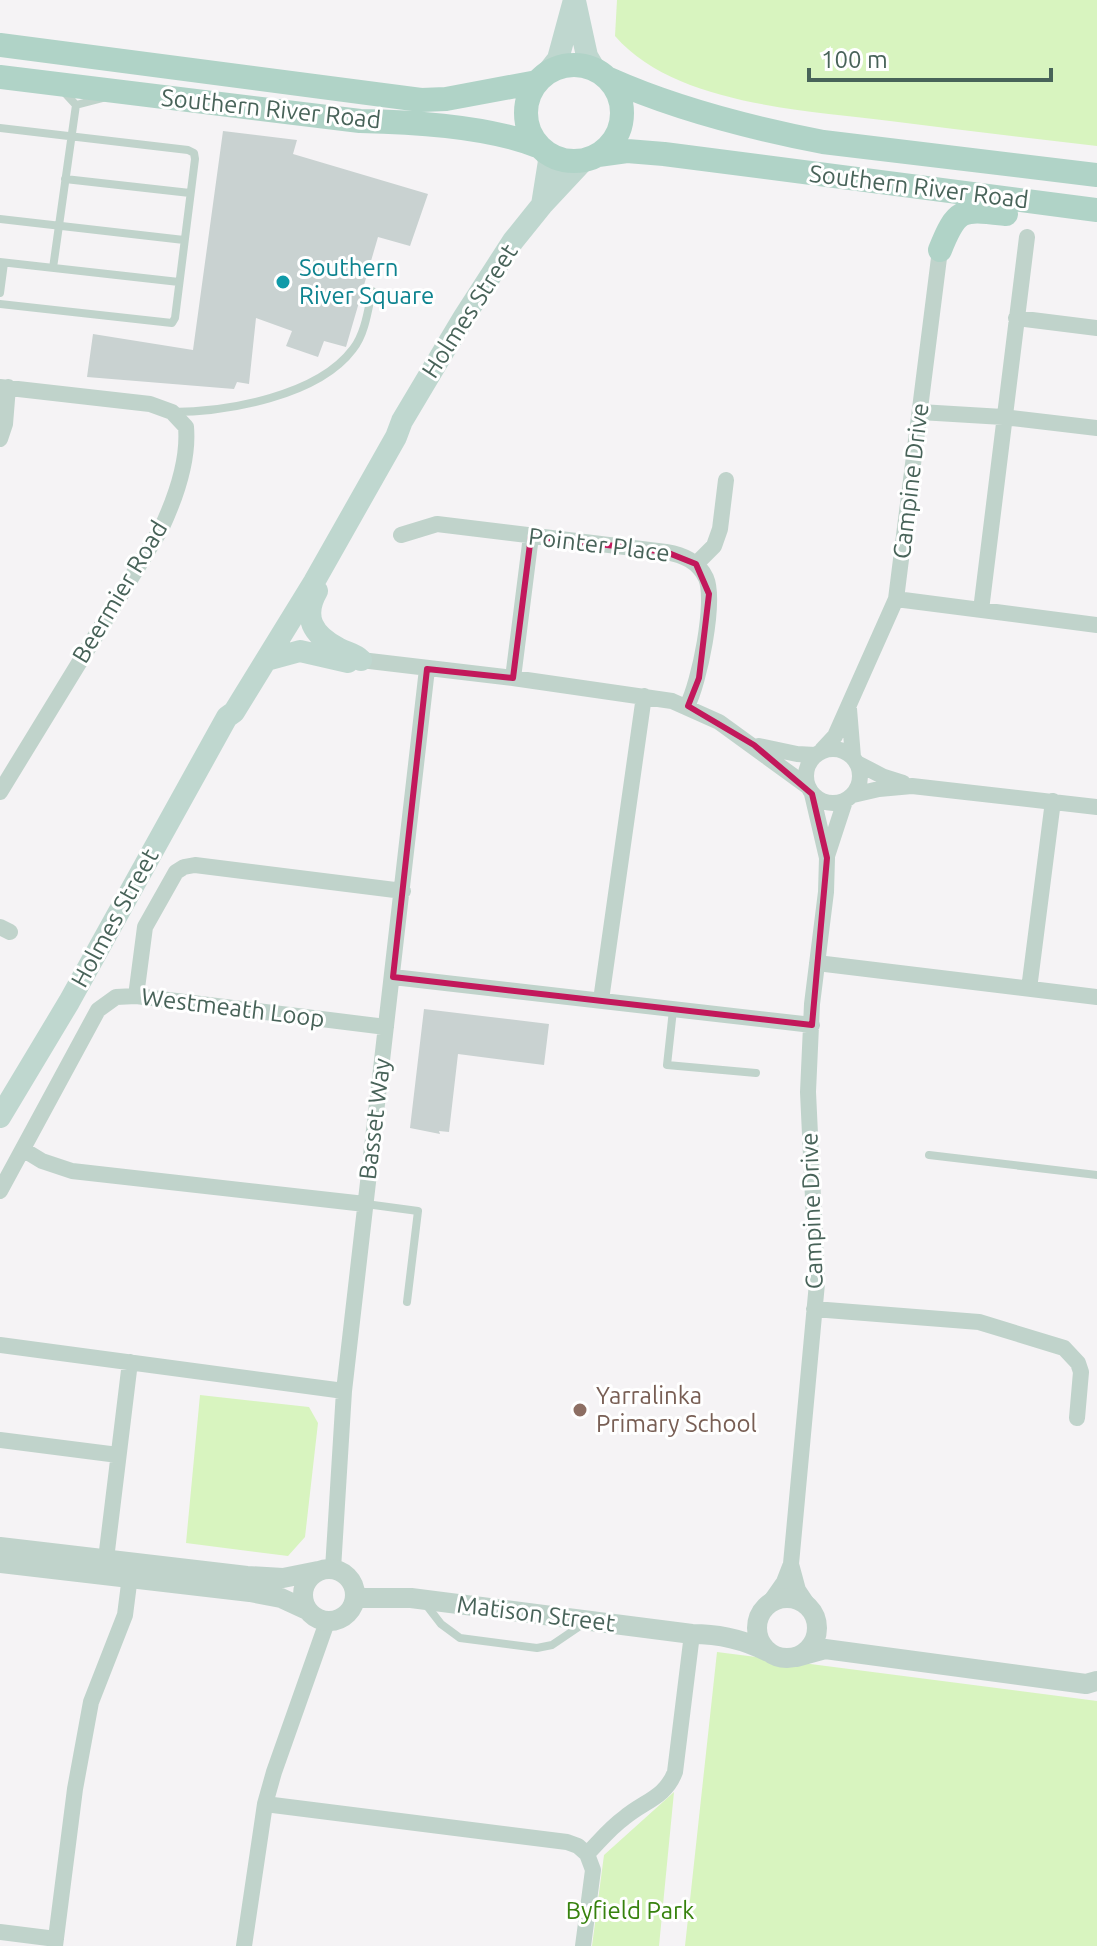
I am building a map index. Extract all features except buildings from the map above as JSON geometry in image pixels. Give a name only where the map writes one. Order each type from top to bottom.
[{"type":"main road","points":[[574,0],[587,56],[620,98],[622,120],[614,140],[591,158],[561,159],[543,150],[533,138],[526,115],[530,92],[558,59],[574,0]]},
{"type":"main road","name":"Southern River Road","points":[[0,45],[421,100],[446,99],[542,77]]},
{"type":"main road","points":[[542,77],[570,65],[601,74]]},
{"type":"main road","name":"Southern River Road","points":[[601,74],[725,119],[796,137],[1097,175]]},
{"type":"main road","name":"Southern River Road","points":[[0,77],[360,121],[403,121],[495,134],[543,150]]},
{"type":"main road","name":"Holmes Street","points":[[542,205],[549,161],[543,150]]},
{"type":"main road","name":"Southern River Road","points":[[591,158],[627,151],[664,154],[1097,212]]},
{"type":"main road","name":"Holmes Street","points":[[0,1117],[69,1002],[227,717],[234,712],[267,660],[374,476],[402,421],[487,281],[542,205],[591,158]]},
{"type":"main road","points":[[940,250],[955,218],[974,210],[1082,222],[1091,220],[1097,212]]},
{"type":"main road","name":"Holmes Street","points":[[227,717],[227,708],[266,639],[390,433],[402,421]]},
{"type":"main road","points":[[267,660],[300,651],[339,661],[355,663],[361,660],[323,639],[309,614],[309,606],[366,510],[374,476]]},
{"type":"street","points":[[981,610],[1027,237]]},
{"type":"street","name":"Campine Drive","points":[[818,753],[835,736],[896,599],[940,250]]},
{"type":"street","points":[[1016,318],[1097,328]]},
{"type":"street","points":[[0,439],[5,424],[4,387],[150,404],[172,412]]},
{"type":"street","name":"Beermier Road","points":[[0,792],[166,519],[188,449],[186,427],[172,412]]},
{"type":"street","points":[[920,412],[1003,417],[1097,428]]},
{"type":"street","points":[[696,564],[714,546],[720,529],[726,480]]},
{"type":"street","name":"Pointer Place","points":[[401,535],[437,524],[683,556],[696,564],[705,575],[709,594],[699,678],[687,706]]},
{"type":"street","points":[[513,678],[531,536]]},
{"type":"street","points":[[896,599],[1097,625]]},
{"type":"street","points":[[361,660],[644,696],[687,706],[754,745],[826,803],[879,789],[912,786],[1097,807]]},
{"type":"street","name":"Basset Way","points":[[326,1570],[427,669]]},
{"type":"street","points":[[601,1000],[644,696]]},
{"type":"street","name":"Campine Drive","points":[[849,704],[855,760]]},
{"type":"street","points":[[754,745],[797,754],[839,749],[884,777],[912,786]]},
{"type":"street","points":[[810,790],[806,769],[818,753]]},
{"type":"street","points":[[849,798],[861,779],[855,760]]},
{"type":"street","name":"Campine Drive","points":[[766,1607],[784,1582],[791,1564],[817,1283],[808,1092],[827,858],[810,790]]},
{"type":"street","name":"Campine Drive","points":[[827,858],[849,798]]},
{"type":"street","points":[[1029,989],[1053,801]]},
{"type":"street","points":[[136,996],[145,927],[173,877],[184,867],[195,865],[403,891]]},
{"type":"street","points":[[817,963],[1097,997]]},
{"type":"street","points":[[393,977],[812,1025]]},
{"type":"street","name":"Westmeath Loop","points":[[0,1191],[98,1010],[116,997],[136,996],[386,1027]]},
{"type":"street","points":[[24,1150],[42,1161],[72,1171],[365,1204]]},
{"type":"street","points":[[814,1309],[979,1322],[1064,1348],[1073,1355],[1081,1372],[1077,1418]]},
{"type":"street","points":[[0,1345],[344,1391]]},
{"type":"street","points":[[106,1559],[130,1362]]},
{"type":"street","points":[[0,1440],[118,1455]]},
{"type":"street","points":[[0,1547],[259,1577],[283,1578],[326,1570],[347,1575],[353,1583],[355,1598],[351,1610],[344,1617],[327,1622],[281,1598],[250,1592],[0,1563]]},
{"type":"street","name":"Campine Drive","points":[[791,1564],[798,1590],[812,1612]]},
{"type":"street","points":[[307,1610],[303,1602],[305,1584],[326,1570]]},
{"type":"street","points":[[0,1932],[55,1943],[75,1789],[91,1702],[125,1615],[130,1576]]},
{"type":"street","name":"Matison Street","points":[[355,1598],[422,1600],[692,1634],[718,1634],[748,1641],[768,1652]]},
{"type":"street","points":[[865,1653],[833,1636],[812,1612],[793,1598],[783,1598],[766,1607],[757,1625],[757,1635],[768,1652],[777,1656],[796,1657],[825,1649],[1093,1685]]},
{"type":"street","name":"Matison Street","points":[[718,1634],[745,1622],[766,1607]]},
{"type":"street","points":[[796,1657],[805,1652],[816,1636],[812,1612]]},
{"type":"street","points":[[244,1946],[265,1804],[327,1622]]},
{"type":"street","points":[[587,1854],[626,1816],[660,1796],[670,1786],[675,1772],[692,1634]]},
{"type":"street","points":[[265,1804],[567,1842],[578,1846],[587,1854],[593,1870],[583,1946]]},
{"type":"lane","points":[[50,84],[67,94],[76,105],[53,268]]},
{"type":"lane","points":[[76,105],[132,94]]},
{"type":"lane","points":[[0,128],[188,150],[194,153],[195,159],[172,323],[165,325],[0,304]]},
{"type":"lane","points":[[65,179],[190,193]]},
{"type":"lane","points":[[0,219],[184,240]]},
{"type":"lane","points":[[0,293],[2,262],[179,282]]},
{"type":"lane","points":[[172,412],[208,412],[261,402],[327,373],[354,349],[367,318],[372,291]]},
{"type":"lane","points":[[673,1009],[667,1065],[756,1073]]},
{"type":"lane","points":[[929,1155],[1097,1175]]},
{"type":"lane","points":[[365,1204],[418,1211],[407,1302]]},
{"type":"lane","points":[[422,1600],[441,1624],[460,1638],[537,1648],[552,1645],[573,1629],[592,1621]]},
{"type":"highlighted area","points":[[531,536],[666,552],[696,564],[709,594],[699,678],[688,706],[754,745],[812,794],[827,858],[812,1025],[393,977],[427,669],[513,678]]},
{"type":"green space","points":[[617,0],[1097,0],[1097,146],[819,113],[743,100],[706,90],[671,77],[641,59],[615,36]]},
{"type":"green space","points":[[200,1395],[309,1407],[318,1423],[305,1537],[288,1556],[186,1543]]},
{"type":"green space","points":[[717,1652],[1097,1701],[1097,1946],[685,1946]]},
{"type":"green space","name":"Byfield Park","points":[[674,1792],[659,1946],[592,1946],[604,1855]]},
{"type":"place","name":"Southern River Square","points":[[283,282]]},
{"type":"place","name":"Yarralinka Primary School","points":[[580,1410]]}]
